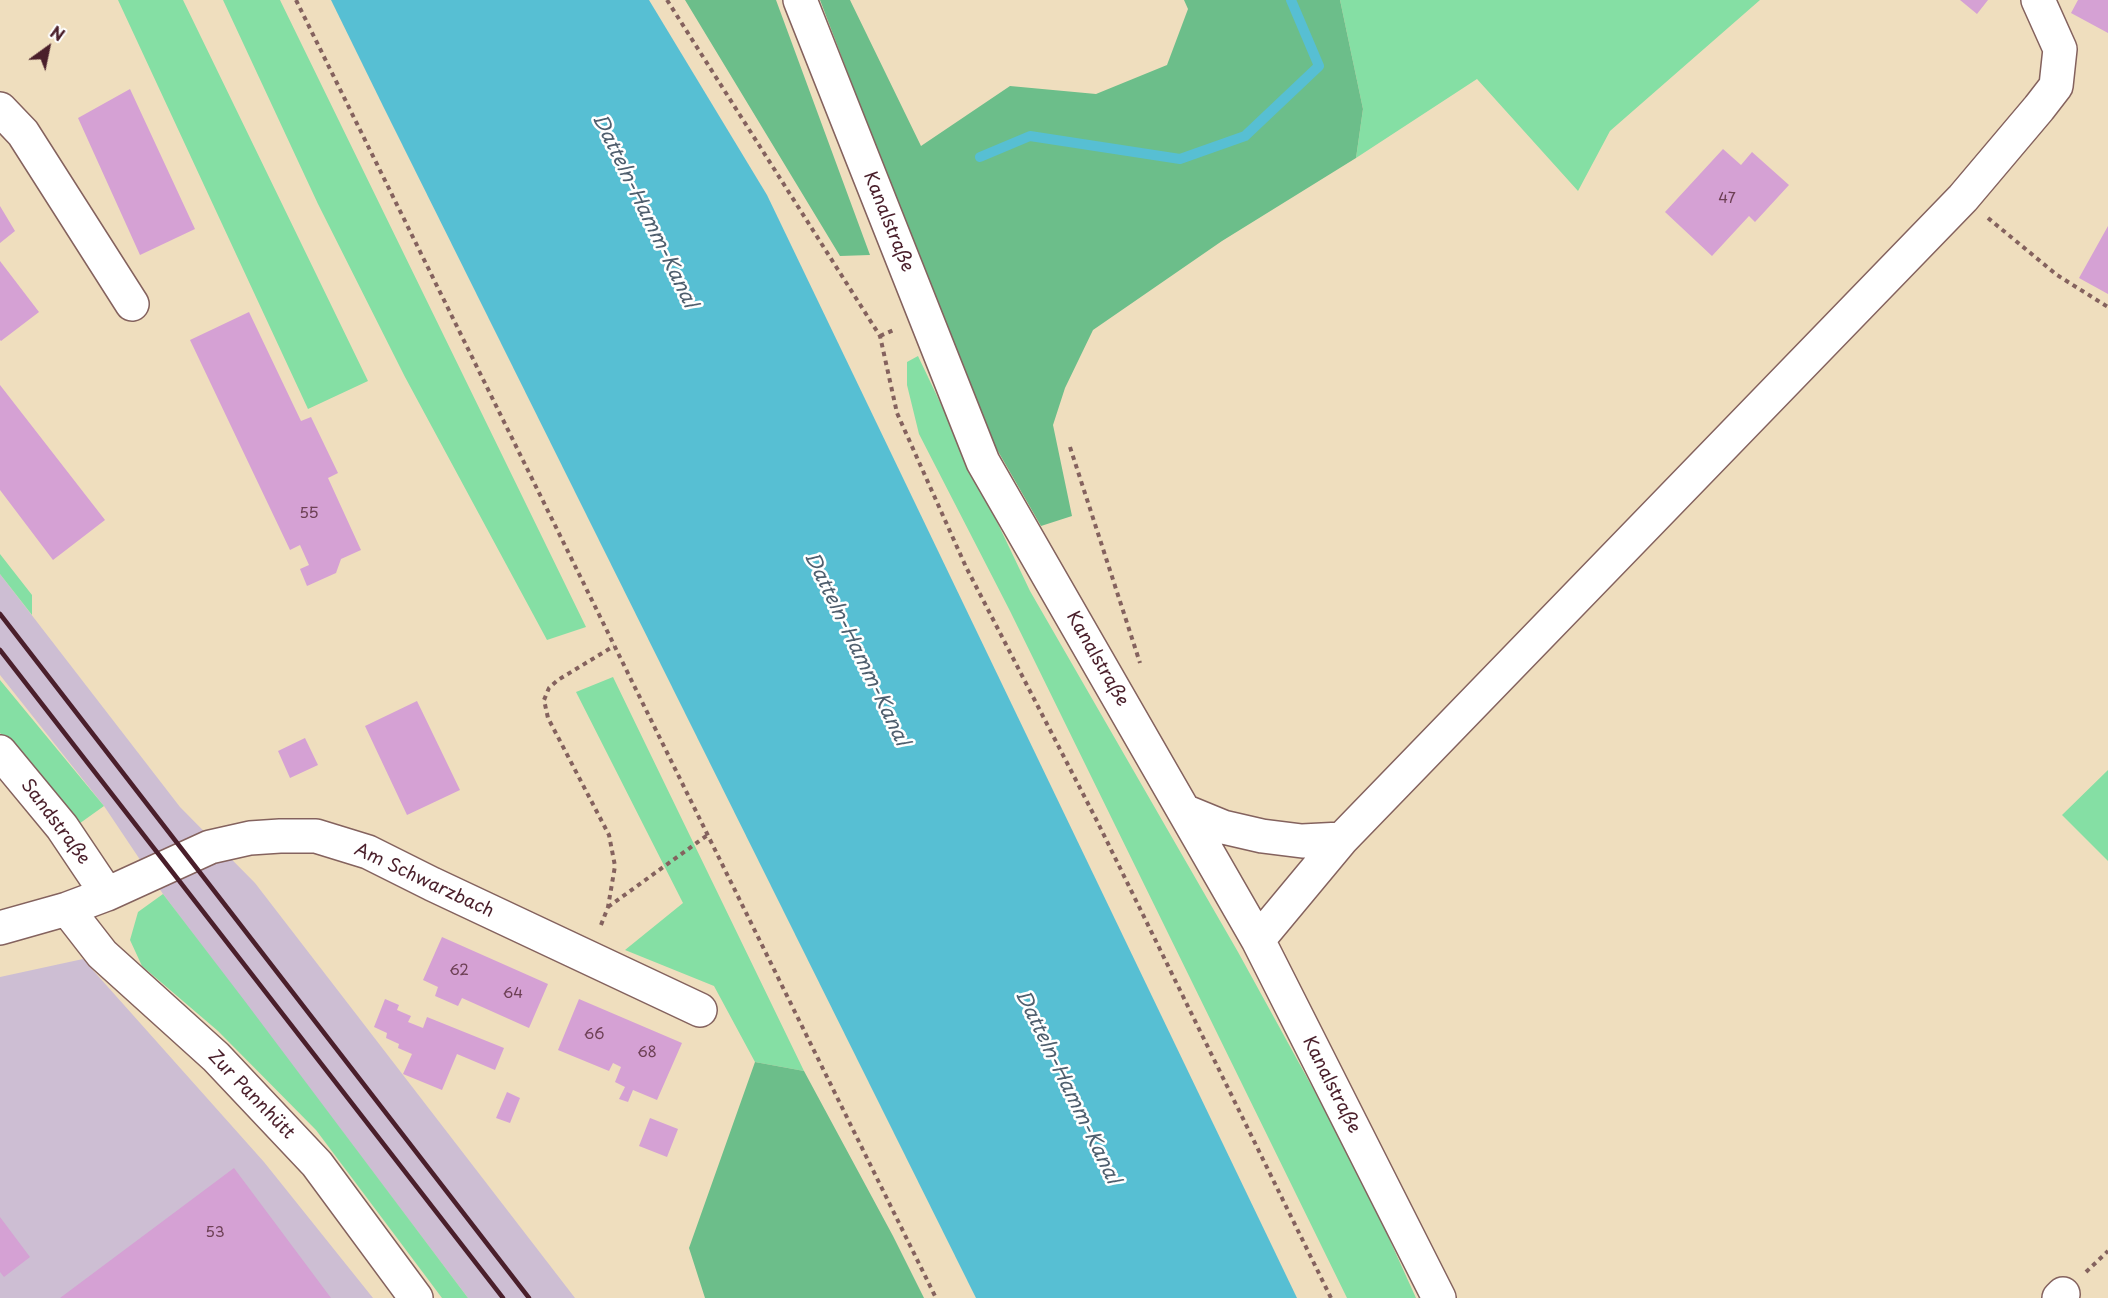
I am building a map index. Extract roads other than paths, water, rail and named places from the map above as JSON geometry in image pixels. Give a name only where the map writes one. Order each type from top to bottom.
[{"type":"street","name":"Kanalstraße","points":[[800,0],[983,462],[1258,940],[1439,1298]]},
{"type":"street","points":[[1258,940],[1342,839],[1963,198],[2056,86],[2060,49],[2038,0]]},
{"type":"street","points":[[0,109],[23,133],[132,304]]},
{"type":"street","name":"Sandstraße","points":[[0,752],[62,827],[107,894]]},
{"type":"street","points":[[1184,811],[1223,827],[1262,836],[1302,841],[1342,839]]},
{"type":"street","name":"Am Schwarzbach","points":[[0,928],[67,909],[107,894],[210,847],[250,838],[316,836],[368,852],[700,1010]]},
{"type":"street","name":"Zur Pannhütt","points":[[67,909],[102,954],[216,1057],[316,1164],[416,1298]]},
{"type":"water","name":"Datteln-Hamm-Kanal","points":[[331,0],[649,0],[767,195],[1297,1298],[976,1298]]},
{"type":"waterway","points":[[980,157],[1030,136],[1180,159],[1245,136],[1319,66],[1291,0]]},
{"type":"railway","points":[[0,614],[529,1298]]},
{"type":"railway","points":[[0,650],[503,1298]]}]
